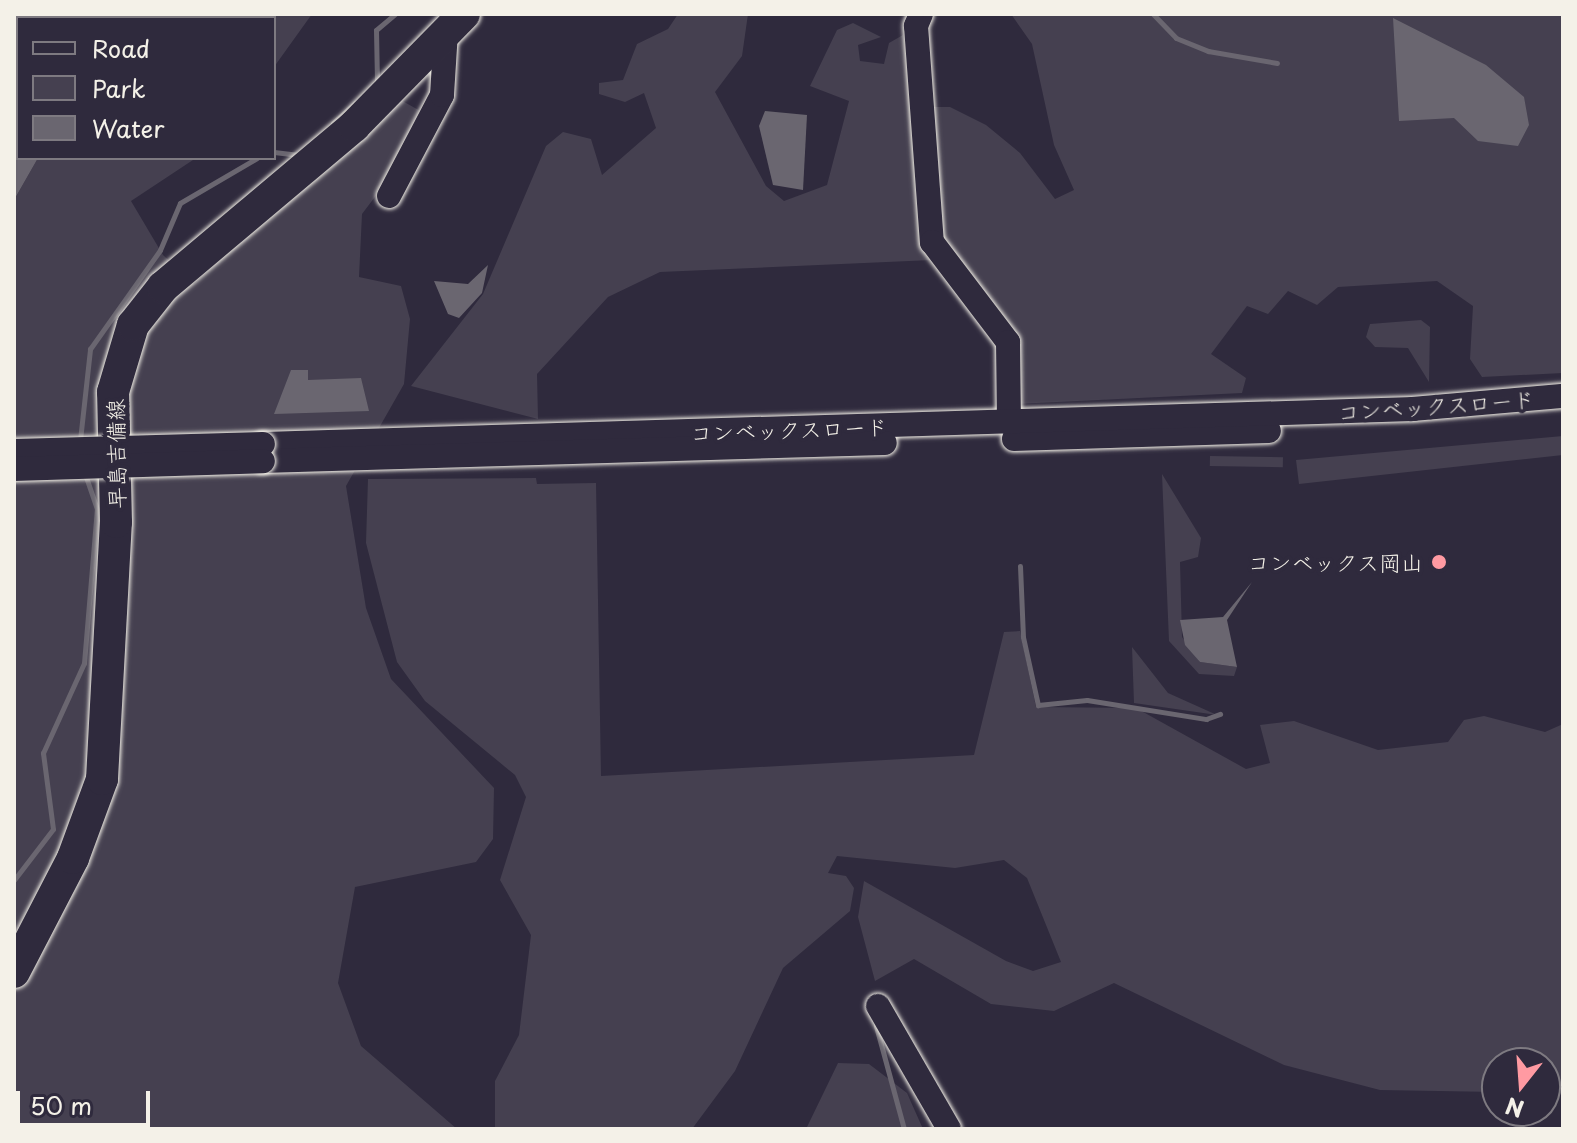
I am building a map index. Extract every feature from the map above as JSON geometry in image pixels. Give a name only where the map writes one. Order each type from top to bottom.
[{"type":"main road","name":"早島吉備線","points":[[14,972],[73,858],[102,779],[114,607],[113,392],[133,325],[163,287],[343,136],[455,23]]},
{"type":"street","points":[[921,14],[916,26],[932,242],[1008,342],[1009,423]]},
{"type":"street","points":[[389,196],[442,95],[455,23]]},
{"type":"street","name":"コンベックスロード","points":[[14,469],[263,452],[1413,409],[1563,396]]},
{"type":"street","name":"コンベックスロード","points":[[14,451],[263,452],[1143,437],[1563,413]]},
{"type":"street","points":[[878,1006],[949,1129]]},
{"type":"green space","points":[[14,14],[312,14],[276,64],[276,16],[16,16],[16,52]]},
{"type":"green space","points":[[678,14],[748,14],[742,56],[715,92],[766,186],[784,201],[827,185],[849,101],[810,86],[837,30],[853,23],[881,37],[858,45],[860,61],[884,64],[889,43],[903,35],[915,107],[950,107],[986,125],[1020,153],[1055,199],[1074,190],[1054,145],[1032,44],[1011,14],[1563,14],[1563,373],[1482,377],[1470,359],[1473,306],[1437,281],[1338,287],[1317,305],[1288,291],[1268,314],[1247,306],[1211,354],[1246,378],[1242,393],[1014,404],[1013,347],[932,260],[660,272],[608,297],[537,374],[538,419],[411,386],[483,294],[546,146],[563,132],[591,139],[602,175],[656,128],[644,93],[625,102],[599,94],[599,83],[623,80],[637,44],[668,29]]},
{"type":"green space","points":[[397,98],[424,113],[399,165],[362,214],[359,277],[401,286],[410,319],[404,384],[346,486],[366,608],[391,679],[494,788],[493,839],[476,862],[355,887],[338,983],[361,1046],[457,1129],[14,1129],[14,200],[37,160],[193,160],[131,201],[163,255],[194,284]]},
{"type":"green space","points":[[1421,320],[1430,327],[1429,382],[1408,348],[1375,347],[1366,337],[1370,324]]},
{"type":"green space","points":[[1563,436],[1563,455],[1299,484],[1296,460]]},
{"type":"green space","points":[[1210,456],[1283,457],[1283,467],[1210,466]]},
{"type":"green space","points":[[1162,474],[1201,538],[1198,557],[1180,562],[1182,637],[1200,662],[1237,667],[1234,676],[1199,674],[1169,641]]},
{"type":"green space","points":[[536,478],[537,484],[596,483],[601,776],[974,755],[1004,632],[1020,631],[1036,707],[1136,708],[1246,769],[1270,763],[1260,725],[1294,721],[1378,750],[1448,742],[1464,720],[1484,716],[1545,732],[1563,724],[1563,1085],[1561,1047],[1481,1047],[1481,1092],[1380,1090],[1284,1065],[1114,983],[1054,1011],[991,1004],[914,959],[875,981],[858,917],[864,881],[1006,961],[1033,971],[1061,962],[1027,878],[1004,860],[955,868],[837,856],[828,873],[846,876],[854,888],[850,911],[783,968],[735,1071],[692,1129],[495,1129],[495,1081],[519,1035],[531,935],[500,880],[526,797],[515,775],[425,701],[397,662],[366,543],[368,479]]},
{"type":"green space","points":[[1132,647],[1168,693],[1217,715],[1134,703]]},
{"type":"green space","points":[[838,1063],[869,1064],[907,1093],[923,1129],[795,1129],[807,1127]]},
{"type":"water","points":[[1393,18],[1486,65],[1524,97],[1529,125],[1518,146],[1478,141],[1454,118],[1399,121]]},
{"type":"water","points":[[14,86],[16,160],[37,160],[14,200]]},
{"type":"water","points":[[765,111],[807,115],[803,190],[773,185],[759,126]]},
{"type":"water","points":[[488,265],[482,293],[459,318],[448,314],[434,281],[468,284]]},
{"type":"water","points":[[291,370],[308,370],[308,380],[361,378],[369,411],[274,414]]},
{"type":"water","points":[[1252,582],[1227,620],[1237,667],[1200,662],[1185,645],[1180,620],[1223,617]]},
{"type":"waterway","points":[[377,82],[376,30],[395,14]]},
{"type":"waterway","points":[[1153,14],[1176,38],[1208,51],[1277,63]]},
{"type":"waterway","points":[[333,123],[355,103]]},
{"type":"waterway","points":[[276,152],[299,155]]},
{"type":"waterway","points":[[80,440],[90,349],[160,250],[180,203],[254,160]]},
{"type":"waterway","points":[[14,880],[53,829],[43,753],[84,663],[97,509],[85,474]]},
{"type":"waterway","points":[[1020,566],[1023,637],[1038,705],[1087,700],[1206,719],[1220,714]]},
{"type":"waterway","points":[[876,1026],[904,1129]]},
{"type":"place","name":"コンベックス岡山","points":[[1439,562]]}]
